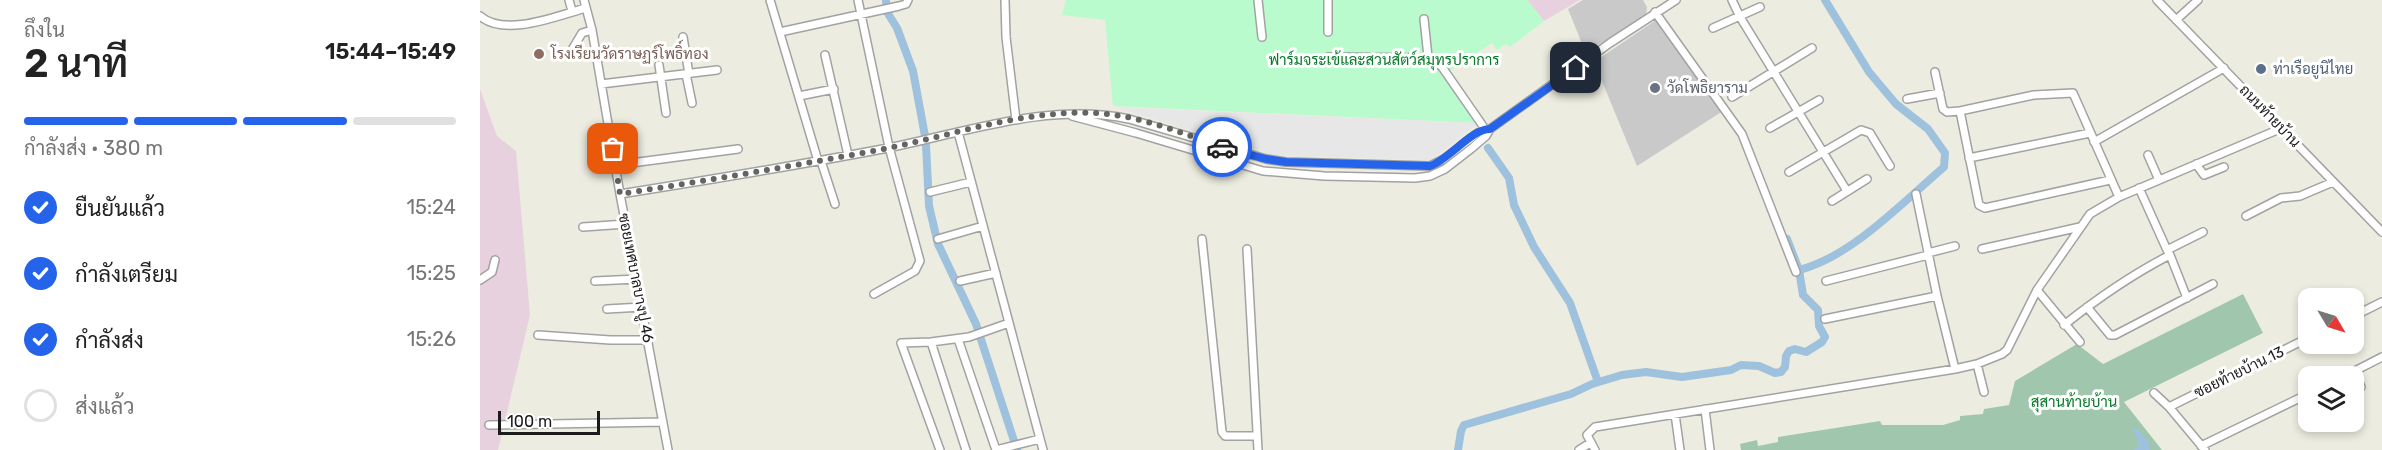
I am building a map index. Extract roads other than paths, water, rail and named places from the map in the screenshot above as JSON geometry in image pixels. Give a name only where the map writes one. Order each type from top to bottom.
[{"type":"street","points":[[569,0],[572,12]]},
{"type":"street","points":[[770,0],[835,204]]},
{"type":"street","points":[[858,0],[889,147],[920,261],[915,271],[874,294]]},
{"type":"street","points":[[780,32],[906,4],[908,0]]},
{"type":"street","points":[[1005,0],[1006,37],[1016,120]]},
{"type":"street","points":[[1258,0],[1262,37]]},
{"type":"street","points":[[1328,0],[1328,32]]},
{"type":"street","points":[[620,194],[820,161],[1016,120],[1067,114],[1095,113],[1129,119],[1266,159],[1286,162],[1412,167],[1436,164],[1654,12],[1676,0]]},
{"type":"street","points":[[1732,0],[1740,17],[1847,191]]},
{"type":"street","name":"ถนนท้ายบ้าน","points":[[2157,0],[2382,232]]},
{"type":"street","points":[[2176,20],[2198,0]]},
{"type":"street","points":[[480,16],[507,25],[524,25],[572,12],[585,4]]},
{"type":"street","name":"ซอยเทศบาลบางปู 46","points":[[585,4],[592,30],[668,450]]},
{"type":"street","points":[[1713,28],[1760,7]]},
{"type":"street","points":[[1654,12],[1742,134],[1796,272]]},
{"type":"street","points":[[1424,20],[1428,57]]},
{"type":"street","points":[[573,48],[582,33],[592,30]]},
{"type":"street","points":[[683,37],[692,103]]},
{"type":"street","points":[[1732,97],[1812,48]]},
{"type":"street","points":[[825,55],[848,155]]},
{"type":"street","points":[[1067,114],[1263,171],[1314,176],[1415,178],[1430,176],[1445,169],[1486,136],[1487,129],[1442,68],[1428,57],[1328,57]]},
{"type":"street","points":[[659,65],[666,113]]},
{"type":"street","points":[[2094,142],[2224,68]]},
{"type":"street","points":[[601,84],[717,70]]},
{"type":"street","points":[[1935,72],[1944,110],[1960,111],[2034,95],[2073,93],[2119,197]]},
{"type":"street","points":[[799,96],[834,89]]},
{"type":"street","points":[[1907,99],[1940,93]]},
{"type":"street","points":[[1770,128],[1819,100]]},
{"type":"street","points":[[1960,111],[1979,205],[1985,208],[2110,180]]},
{"type":"street","points":[[1579,450],[1592,447],[1587,435],[1595,427],[1955,369],[1977,364],[2002,354],[2007,350],[2037,290],[2090,214],[2139,188],[2282,128]]},
{"type":"street","points":[[1789,172],[1861,129],[1867,130],[1890,166]]},
{"type":"street","points":[[958,132],[1043,450]]},
{"type":"street","points":[[1969,158],[2090,133]]},
{"type":"street","points":[[616,165],[738,149]]},
{"type":"street","points":[[2148,155],[2159,180]]},
{"type":"street","points":[[2196,164],[2204,175],[2224,167]]},
{"type":"street","points":[[1832,201],[1867,179]]},
{"type":"street","points":[[930,192],[971,182]]},
{"type":"street","points":[[2246,216],[2281,198],[2300,196],[2333,182]]},
{"type":"street","points":[[2139,188],[2169,252],[2187,298]]},
{"type":"street","points":[[1916,194],[1955,369]]},
{"type":"street","points":[[583,227],[626,224]]},
{"type":"street","points":[[938,239],[983,226]]},
{"type":"street","points":[[1982,249],[2080,227]]},
{"type":"street","points":[[2064,325],[2139,271],[2203,232]]},
{"type":"street","points":[[1202,239],[1222,432],[1225,436],[1257,436]]},
{"type":"street","points":[[1826,281],[1955,246]]},
{"type":"street","points":[[1247,249],[1258,450]]},
{"type":"street","points":[[480,280],[492,272],[495,260]]},
{"type":"street","points":[[960,281],[996,273]]},
{"type":"street","points":[[596,281],[637,279]]},
{"type":"street","points":[[2087,307],[2110,335],[2213,284]]},
{"type":"street","points":[[2037,290],[2080,342]]},
{"type":"street","points":[[1825,319],[1937,296]]},
{"type":"street","points":[[2364,311],[2382,302]]},
{"type":"street","points":[[607,309],[642,307]]},
{"type":"street","points":[[940,450],[900,346],[904,341],[931,342],[958,339],[1009,323]]},
{"type":"street","points":[[538,335],[648,340]]},
{"type":"street","points":[[958,339],[996,450],[1040,439]]},
{"type":"street","points":[[931,342],[966,450]]},
{"type":"street","name":"ซอยท้ายบ้าน 13","points":[[2169,407],[2298,343]]},
{"type":"street","points":[[2364,366],[2382,357]]},
{"type":"street","points":[[1977,364],[1984,392]]},
{"type":"street","points":[[2154,393],[2169,407],[2203,448],[2298,399]]},
{"type":"street","points":[[1705,409],[1710,450]]},
{"type":"street","points":[[1675,414],[1680,450]]},
{"type":"street","points":[[489,425],[663,422]]},
{"type":"water","points":[[2136,428],[2149,441],[2150,450],[2134,450],[2140,444],[2132,429]]},
{"type":"waterway","points":[[886,0],[887,12],[897,28],[913,71],[925,136]]},
{"type":"waterway","points":[[1799,270],[1818,263],[1857,241],[1894,212],[1944,167],[1945,153],[1928,129],[1896,104],[1869,72],[1825,0]]},
{"type":"waterway","points":[[926,145],[929,206],[938,244],[976,324],[1017,450]]},
{"type":"waterway","points":[[1488,148],[1509,178],[1514,205],[1534,247],[1570,303],[1598,382]]},
{"type":"waterway","points":[[1458,450],[1464,425],[1571,394],[1592,384],[1622,375],[1646,372],[1682,377],[1731,370],[1741,365],[1759,366],[1775,373],[1781,372],[1785,367],[1789,351],[1795,349],[1806,352],[1822,342],[1825,337],[1819,326],[1818,310],[1803,295],[1799,270],[1787,239]]},
{"type":"place","name":"โรงเรียนวัดราษฏร์โพธิ์ทอง","points":[[539,54]]},
{"type":"place","name":"ท่าเรือยูนิไทย","points":[[2261,69]]},
{"type":"place","name":"วัดโพธิยาราม","points":[[1655,88]]},
{"type":"park label","name":"ฟาร์มจระเข้และสวนสัตว์สมุทรปราการ","points":[[1384,60]]},
{"type":"park label","name":"สุสานท้ายบ้าน","points":[[2074,402]]}]
